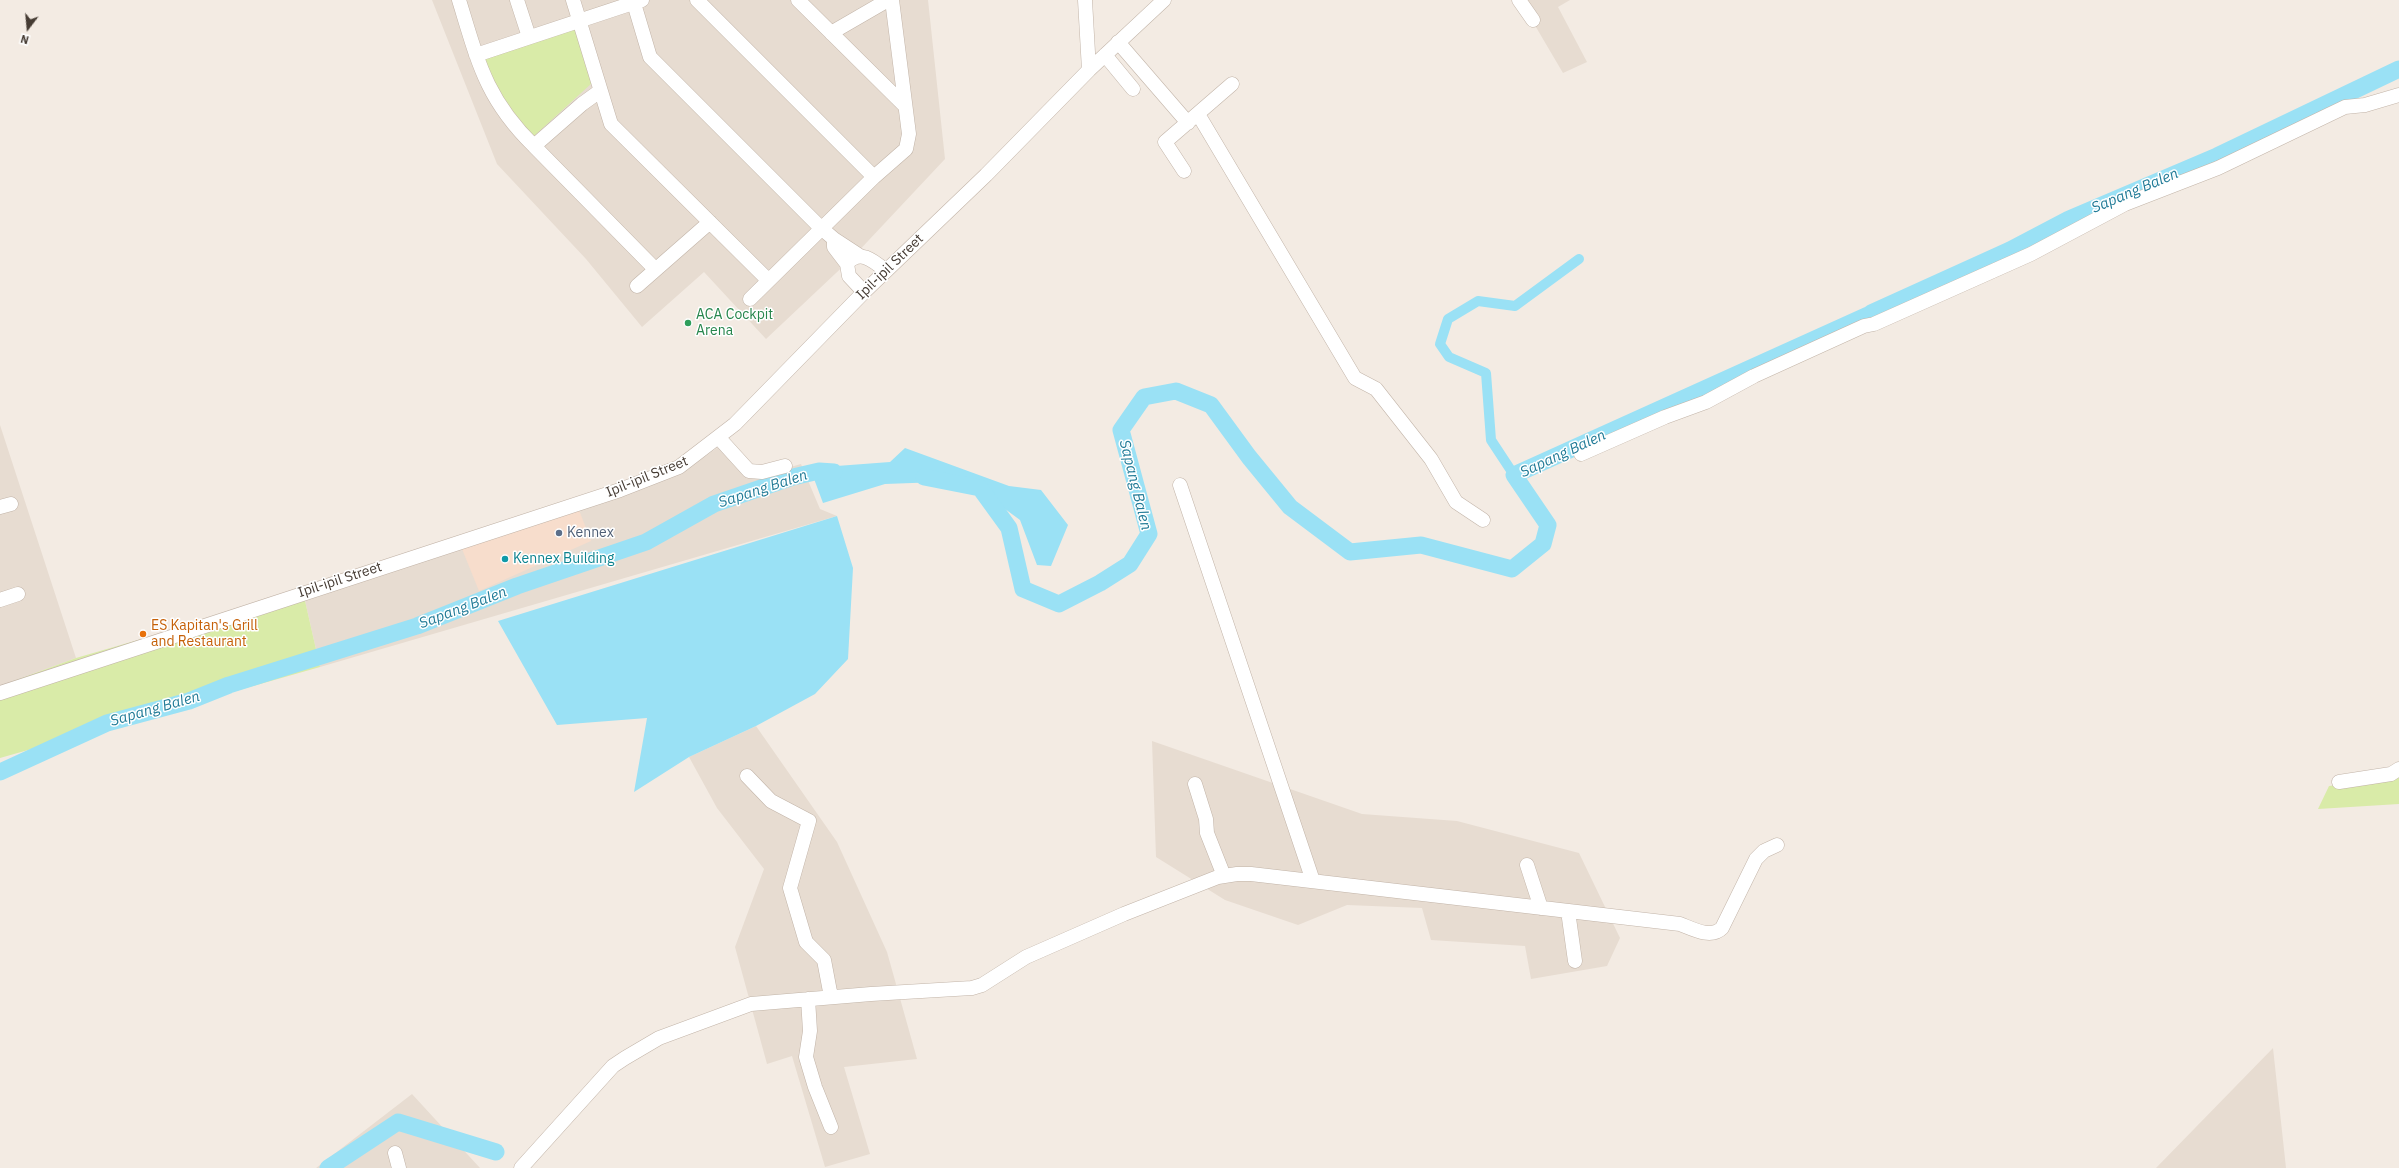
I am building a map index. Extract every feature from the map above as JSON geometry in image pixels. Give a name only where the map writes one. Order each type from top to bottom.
[{"type":"street","points":[[459,0],[476,56],[487,84],[502,111],[534,146],[655,269]]},
{"type":"street","points":[[517,0],[529,37]]},
{"type":"street","points":[[573,0],[611,124],[768,280]]},
{"type":"street","points":[[697,0],[874,177]]},
{"type":"street","points":[[798,0],[904,105]]},
{"type":"street","points":[[831,33],[888,0]]},
{"type":"street","points":[[750,299],[874,177],[906,149],[909,142],[892,0]]},
{"type":"street","points":[[1085,0],[1089,70]]},
{"type":"street","name":"Ipil-ipil Street","points":[[0,693],[620,490],[679,467],[719,438],[735,424],[864,292],[986,175],[1089,70],[1164,0]]},
{"type":"street","points":[[1519,0],[1533,20]]},
{"type":"street","points":[[476,56],[637,1],[650,57],[821,228],[834,239],[860,256],[871,258],[886,271]]},
{"type":"street","points":[[1118,42],[1193,118],[1355,378],[1376,389],[1431,459],[1456,502],[1483,520]]},
{"type":"street","points":[[1105,55],[1133,89]]},
{"type":"street","points":[[1184,172],[1165,142],[1232,84]]},
{"type":"street","points":[[534,146],[582,104],[600,91]]},
{"type":"street","points":[[1581,454],[1665,417],[1706,402],[1754,376],[1864,326],[1874,324],[1969,283],[2032,254],[2125,204],[2218,168],[2339,109],[2365,105],[2399,95]]},
{"type":"street","points":[[637,286],[710,222]]},
{"type":"street","points":[[834,239],[834,247],[848,264],[849,276],[864,292]]},
{"type":"street","points":[[848,264],[852,258],[860,256]]},
{"type":"street","points":[[719,438],[749,471],[762,472],[785,466]]},
{"type":"street","points":[[1180,485],[1313,881]]},
{"type":"street","points":[[0,600],[18,594]]},
{"type":"street","points":[[2339,782],[2391,774],[2399,769]]},
{"type":"street","points":[[747,776],[771,801],[809,821],[790,888],[806,942],[824,960],[831,997]]},
{"type":"street","points":[[1195,784],[1206,820],[1207,833],[1224,876]]},
{"type":"street","points":[[520,1168],[614,1066],[641,1047],[659,1038],[752,1004],[831,997],[972,988],[982,984],[1026,957],[1124,914],[1224,876],[1251,874],[1680,924],[1710,934],[1717,933],[1722,928],[1756,859],[1764,852],[1777,845]]},
{"type":"street","points":[[1527,865],[1541,908]]},
{"type":"street","points":[[1568,911],[1575,961]]},
{"type":"street","points":[[808,999],[810,1031],[806,1057],[815,1087],[831,1127]]},
{"type":"street","points":[[395,1152],[399,1168]]},
{"type":"shaded area","points":[[432,0],[928,0],[945,159],[853,257],[766,339],[704,272],[642,327],[586,259],[497,164]]},
{"type":"shaded area","points":[[1520,0],[1570,0],[1558,7],[1587,62],[1563,73]]},
{"type":"shaded area","points":[[0,425],[76,658],[0,686]]},
{"type":"shaded area","points":[[720,446],[759,476],[801,464],[820,509],[837,516],[320,667],[303,592],[681,473]]},
{"type":"shaded area","points":[[579,510],[591,541],[479,591],[462,549]]},
{"type":"shaded area","points":[[756,726],[837,842],[887,952],[917,1059],[844,1067],[870,1154],[825,1167],[792,1056],[767,1064],[735,947],[764,869],[717,808],[689,757]]},
{"type":"shaded area","points":[[1152,741],[1362,814],[1457,821],[1579,853],[1620,938],[1607,966],[1531,979],[1525,946],[1431,940],[1422,908],[1347,905],[1298,925],[1225,900],[1156,857]]},
{"type":"shaded area","points":[[2273,1048],[2286,1168],[2156,1168]]},
{"type":"shaded area","points":[[412,1094],[480,1168],[316,1168]]},
{"type":"green space","points":[[576,26],[592,83],[533,137],[500,95],[484,57]]},
{"type":"green space","points":[[303,592],[320,667],[0,758],[0,686],[76,658]]},
{"type":"green space","points":[[2399,774],[2399,804],[2318,809],[2329,786],[2393,779]]},
{"type":"water","points":[[905,448],[1009,486],[1041,490],[1068,525],[1051,566],[1037,565],[1020,520],[967,481],[885,484],[823,503],[810,468],[890,462]]},
{"type":"water","points":[[837,516],[853,568],[848,659],[815,694],[756,726],[689,757],[634,792],[647,718],[557,725],[498,621]]},
{"type":"waterway","name":"Sapang Balen","points":[[1871,313],[2010,250],[2069,219],[2217,156],[2399,69]]},
{"type":"waterway","points":[[1514,475],[1491,440],[1486,373],[1449,357],[1440,344],[1448,319],[1478,301],[1515,306],[1579,259]]},
{"type":"waterway","name":"Sapang Balen","points":[[924,477],[980,488],[1009,528],[1023,589],[1059,604],[1100,583],[1130,564],[1149,534],[1121,430],[1144,397],[1176,391],[1211,405],[1249,457],[1290,507],[1350,552],[1421,545],[1512,569],[1543,544],[1548,525],[1514,475],[1868,315]]},
{"type":"waterway","name":"Sapang Balen","points":[[0,772],[107,723],[189,701],[229,685],[417,626],[517,586],[646,542],[714,504],[793,477],[819,471],[834,472]]},
{"type":"waterway","name":"Sapang Balen","points":[[1548,525],[1552,524]]},
{"type":"waterway","points":[[328,1168],[398,1122],[496,1152]]},
{"type":"place","name":"ACA Cockpit Arena","points":[[688,323]]},
{"type":"place","name":"Kennex","points":[[559,533]]},
{"type":"place","name":"Kennex Building","points":[[505,559]]},
{"type":"place","name":"ES Kapitan's Grill and Restaurant","points":[[143,634]]}]
